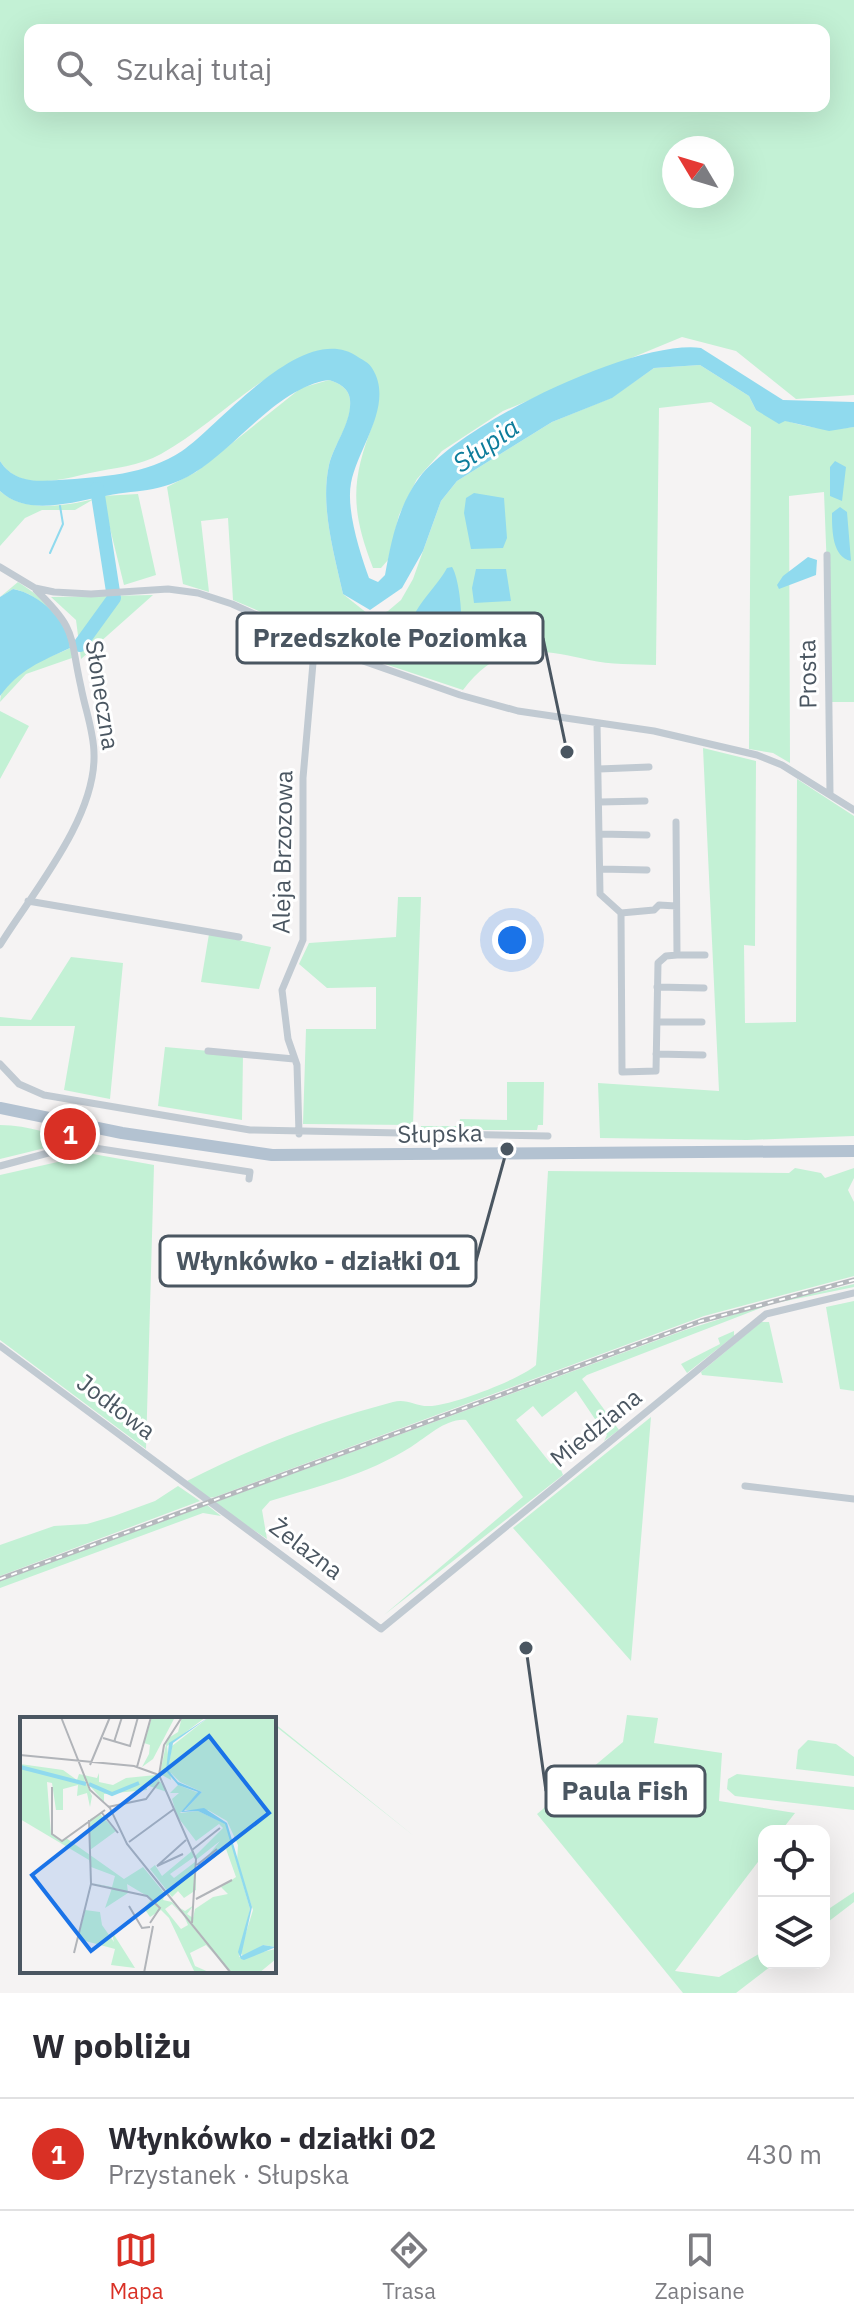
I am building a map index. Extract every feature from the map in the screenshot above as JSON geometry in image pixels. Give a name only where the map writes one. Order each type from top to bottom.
[{"type":"main road","name":"Słupska","points":[[0,1108],[30,1116],[222,1149],[299,1156],[854,1151]]},
{"type":"main road","name":"Słupska","points":[[0,1115],[30,1116]]},
{"type":"street","name":"Prosta","points":[[827,555],[830,793]]},
{"type":"street","points":[[0,567],[35,588],[72,593],[168,589],[198,593],[460,695],[518,711],[654,731],[757,755],[782,765],[854,810]]},
{"type":"street","name":"Słoneczna","points":[[0,945],[87,802],[94,753],[72,633],[58,611],[35,588]]},
{"type":"street","name":"Aleja Brzozowa","points":[[299,1134],[294,1059],[282,990],[303,940],[303,778],[315,640]]},
{"type":"street","points":[[597,723],[600,894],[621,913],[622,1072],[656,1071],[658,963],[666,956],[705,955]]},
{"type":"street","points":[[599,769],[649,767]]},
{"type":"street","points":[[600,802],[645,801]]},
{"type":"street","points":[[676,822],[677,955]]},
{"type":"street","points":[[600,834],[647,835]]},
{"type":"street","points":[[601,869],[647,870]]},
{"type":"street","points":[[28,901],[239,937]]},
{"type":"street","points":[[621,913],[676,906]]},
{"type":"street","points":[[657,987],[704,988]]},
{"type":"street","points":[[657,1022],[702,1022]]},
{"type":"street","points":[[208,1051],[294,1059]]},
{"type":"street","points":[[656,1054],[703,1055]]},
{"type":"street","points":[[0,1064],[19,1084],[44,1095],[234,1128],[299,1134],[548,1136]]},
{"type":"street","points":[[0,1166],[63,1149],[88,1147],[250,1172],[249,1179]]},
{"type":"street","name":"Miedziana","points":[[381,1629],[766,1314],[854,1293]]},
{"type":"street","name":"Jodłowa","points":[[0,1346],[207,1502]]},
{"type":"street","points":[[745,1486],[854,1499]]},
{"type":"street","name":"Żelazna","points":[[207,1502],[381,1629]]},
{"type":"green space","points":[[0,0],[854,0],[854,395],[796,399],[736,351],[682,337],[503,411],[442,451],[417,479],[399,515],[388,560],[381,568],[373,568],[365,547],[356,494],[361,460],[374,421],[332,349],[309,355],[287,366],[182,441],[144,461],[66,478],[41,481],[18,477],[0,461]]},
{"type":"green space","points":[[700,365],[749,396],[756,410],[804,426],[828,429],[854,427],[854,702],[832,702],[824,492],[789,496],[790,763],[773,753],[749,749],[751,427],[711,402],[659,408],[656,665],[605,663],[552,653],[519,652],[490,664],[463,690],[376,661],[233,600],[228,518],[201,521],[209,592],[183,584],[167,487],[196,472],[301,388],[329,380],[348,392],[349,416],[329,465],[327,513],[343,594],[373,618],[401,600],[413,579],[441,501],[457,481],[552,422],[611,398],[654,368]]},
{"type":"green space","points":[[0,491],[20,503],[32,505],[71,504],[94,499],[75,510],[42,510],[25,518],[0,546]]},
{"type":"green space","points":[[138,494],[156,575],[124,585],[102,496]]},
{"type":"green space","points":[[18,582],[56,614],[67,633],[70,645],[72,658],[26,674],[0,702],[9,681],[17,674],[70,648],[56,619],[34,597],[13,589],[0,597]]},
{"type":"green space","points":[[153,595],[81,659],[76,620],[51,597]]},
{"type":"green space","points":[[0,711],[29,726],[0,779]]},
{"type":"green space","points":[[703,748],[756,761],[755,946],[744,945],[745,1023],[796,1022],[797,779],[854,816],[854,1136],[747,1140],[600,1138],[598,1083],[719,1091]]},
{"type":"green space","points":[[398,897],[421,897],[413,1125],[303,1124],[306,1029],[376,1029],[376,987],[327,988],[299,964],[309,943],[396,937]]},
{"type":"green space","points":[[209,934],[271,947],[259,989],[201,982]]},
{"type":"green space","points":[[71,957],[123,963],[110,1099],[64,1090],[75,1026],[0,1026],[0,1017],[31,1020]]},
{"type":"green space","points":[[165,1047],[243,1054],[242,1120],[158,1106]]},
{"type":"green space","points":[[507,1082],[544,1082],[543,1125],[538,1125],[537,1130],[421,1130],[421,1126],[459,1126],[460,1119],[507,1120]]},
{"type":"green space","points":[[0,1125],[21,1127],[82,1139],[0,1159]]},
{"type":"green space","points":[[93,1154],[154,1165],[146,1449],[0,1340],[0,1175]]},
{"type":"green space","points":[[795,1168],[821,1173],[825,1178],[854,1168],[854,1178],[848,1190],[854,1202],[854,1276],[704,1316],[215,1497],[208,1498],[187,1481],[262,1446],[340,1418],[398,1401],[428,1406],[451,1402],[501,1384],[536,1365],[548,1171],[789,1173]]},
{"type":"green space","points":[[854,1284],[854,1287],[771,1304],[587,1375],[582,1379],[619,1430],[604,1441],[607,1435],[603,1430],[608,1426],[604,1421],[599,1425],[576,1391],[542,1417],[533,1406],[516,1420],[551,1464],[557,1460],[563,1475],[384,1615],[523,1497],[466,1420],[444,1425],[394,1457],[360,1472],[270,1501],[262,1510],[267,1539],[213,1503],[685,1330],[771,1303]]},
{"type":"green space","points":[[854,1301],[854,1391],[840,1389],[826,1307]]},
{"type":"green space","points":[[761,1322],[769,1322],[783,1383],[702,1375],[701,1372]]},
{"type":"green space","points":[[734,1331],[734,1336],[687,1373],[681,1364],[720,1344],[718,1338]]},
{"type":"green space","points":[[651,1417],[631,1661],[513,1528]]},
{"type":"green space","points":[[178,1486],[200,1501],[0,1576],[0,1545],[54,1526],[87,1524],[114,1516],[155,1501]]},
{"type":"green space","points":[[207,1505],[221,1516],[203,1513],[0,1588],[0,1581]]},
{"type":"green space","points":[[627,1715],[658,1718],[654,1743],[722,1753],[719,1801],[795,1813],[786,1825],[758,1825],[758,1862],[675,1971],[719,1977],[758,1954],[758,1969],[767,1969],[736,1993],[683,1993],[537,1814],[623,1742]]},
{"type":"green space","points":[[276,1725],[414,1836],[276,1727]]},
{"type":"green space","points":[[808,1740],[836,1744],[854,1757],[854,1776],[796,1769],[798,1750]]},
{"type":"green space","points":[[737,1774],[854,1787],[854,1810],[735,1796],[727,1789],[728,1779]]},
{"type":"green space","points":[[854,1892],[854,1902],[830,1920],[830,1908]]},
{"type":"water","name":"Słupia","points":[[701,348],[783,400],[854,402],[854,427],[829,431],[785,421],[779,424],[756,410],[749,396],[700,365],[654,368],[612,398],[552,422],[457,481],[441,501],[423,551],[402,588],[370,610],[343,594],[329,530],[326,497],[329,465],[346,425],[350,400],[343,387],[329,380],[292,394],[258,419],[210,462],[170,484],[48,506],[22,503],[0,491],[0,461],[18,477],[42,481],[107,476],[154,465],[182,451],[265,379],[289,363],[313,352],[337,349],[368,363],[378,382],[377,411],[355,469],[350,494],[352,518],[369,578],[378,582],[385,575],[396,525],[412,489],[440,457],[471,434],[551,389],[594,371],[672,349]]},
{"type":"water","points":[[835,461],[846,467],[842,501],[830,496],[830,467]]},
{"type":"water","points":[[474,493],[504,498],[507,538],[503,548],[471,549],[464,513],[466,498]]},
{"type":"water","points":[[840,507],[847,512],[851,561],[840,554],[834,542],[832,513]]},
{"type":"water","points":[[808,557],[817,560],[816,575],[779,589],[777,585],[783,576]]},
{"type":"water","points":[[452,567],[461,606],[461,629],[456,644],[418,633],[411,624],[447,568]]},
{"type":"water","points":[[476,569],[506,569],[511,601],[474,603],[472,588]]},
{"type":"water","points":[[13,589],[33,597],[51,610],[64,628],[70,648],[23,673],[0,696],[0,597]]},
{"type":"waterway","points":[[80,645],[114,598],[97,489]]},
{"type":"waterway","points":[[50,553],[63,524],[60,506]]},
{"type":"railway","points":[[0,1579],[701,1321],[854,1280]]},
{"type":"place","name":"Przedszkole Poziomka","points":[[567,752]]},
{"type":"place","name":"Włynkówko - działki 02","points":[[70,1134]]},
{"type":"place","name":"Włynkówko - działki 01","points":[[507,1149]]},
{"type":"place","name":"Paula Fish","points":[[526,1648]]}]
